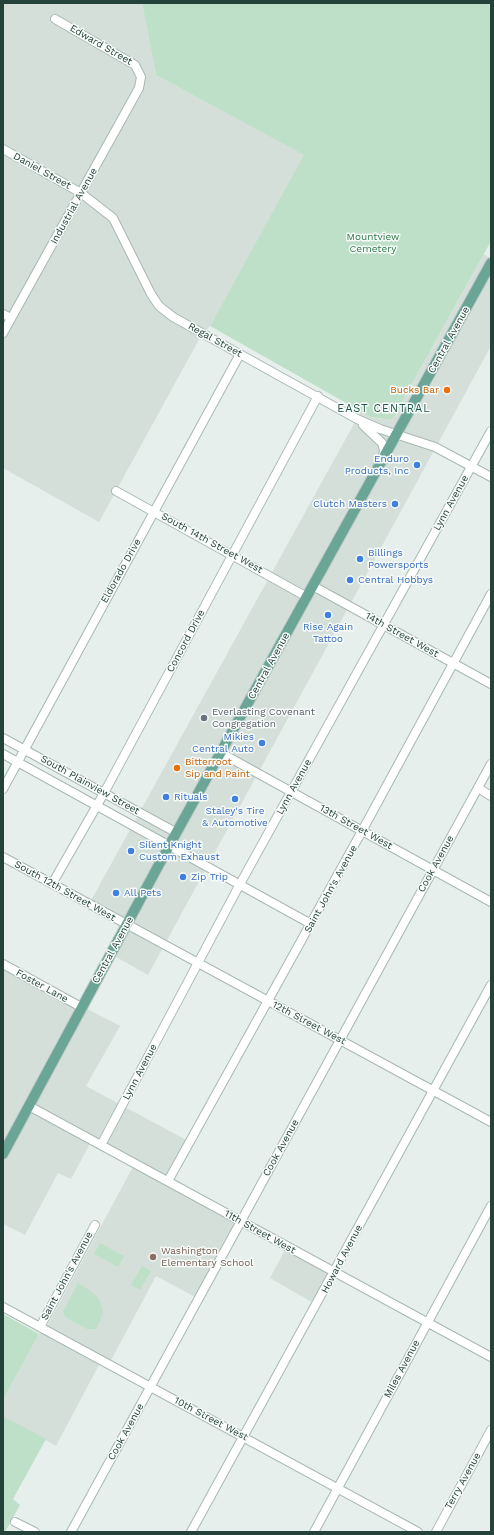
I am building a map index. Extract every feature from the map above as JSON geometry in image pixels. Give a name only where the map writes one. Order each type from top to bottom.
[{"type":"main road","name":"Central Avenue","points":[[3,1154],[176,833],[491,263]]},
{"type":"street","name":"Edward Street","points":[[54,19],[135,65],[141,76]]},
{"type":"street","name":"Industrial Avenue","points":[[3,333],[139,88],[141,76]]},
{"type":"street","name":"Daniel Street","points":[[3,149],[81,192]]},
{"type":"street","name":"Regal Street","points":[[81,192],[113,218],[150,294],[159,306],[172,317],[318,396],[357,419],[435,447],[491,476]]},
{"type":"street","points":[[3,314],[11,318]]},
{"type":"street","name":"Eldorado Drive","points":[[3,789],[240,354]]},
{"type":"street","name":"Concord Drive","points":[[52,884],[104,793],[318,396]]},
{"type":"street","points":[[357,419],[382,443],[384,450],[381,462]]},
{"type":"street","name":"Lynn Avenue","points":[[101,1145],[240,884],[491,431]]},
{"type":"street","name":"South 14th Street West","points":[[116,491],[307,597]]},
{"type":"street","name":"14th Street West","points":[[313,586],[491,684]]},
{"type":"street","name":"Saint John's Avenue","points":[[168,1182],[491,594]]},
{"type":"street","name":"South Plainview Street","points":[[3,738],[176,833]]},
{"type":"street","name":"13th Street West","points":[[221,753],[491,902]]},
{"type":"street","name":"South Plainview Street","points":[[3,754],[311,924]]},
{"type":"street","name":"Cook Avenue","points":[[72,1532],[491,764]]},
{"type":"street","points":[[478,788],[491,796]]},
{"type":"street","name":"South 12th Street West","points":[[3,857],[126,925]]},
{"type":"street","name":"12th Street West","points":[[126,925],[491,1122]]},
{"type":"street","name":"Foster Lane","points":[[3,964],[81,1007]]},
{"type":"street","name":"Howard Avenue","points":[[191,1532],[335,1272],[432,1090],[491,985]]},
{"type":"street","name":"11th Street West","points":[[29,1106],[491,1357]]},
{"type":"street","name":"Miles Avenue","points":[[314,1532],[491,1206]]},
{"type":"street","name":"Saint John's Avenue","points":[[40,1327],[95,1225]]},
{"type":"street","name":"10th Street West","points":[[3,1307],[418,1532]]},
{"type":"street","name":"Terry Avenue","points":[[436,1532],[491,1430]]},
{"type":"street","points":[[15,1522],[35,1532]]},
{"type":"shaded area","points":[[3,3],[142,3],[156,75],[305,155],[210,326],[202,334],[99,522],[3,468]]},
{"type":"shaded area","points":[[484,254],[491,259],[491,346],[148,975],[111,954],[126,925],[89,904],[361,411],[371,417],[392,420]]},
{"type":"shaded area","points":[[3,965],[120,1026],[86,1086],[190,1142],[168,1182],[241,1221],[199,1299],[156,1276],[109,1364],[101,1361],[56,1446],[3,1416],[3,1400],[39,1334],[45,1330],[135,1163],[92,1140],[71,1179],[58,1173],[25,1235],[3,1224]]},
{"type":"shaded area","points":[[287,1246],[335,1272],[317,1305],[270,1278]]},
{"type":"green space","name":"Mountview Cemetery","points":[[142,3],[491,3],[491,241],[392,420],[371,417],[210,326],[304,155],[156,75]]},
{"type":"green space","points":[[100,1243],[124,1256],[118,1267],[94,1254]]},
{"type":"green space","points":[[142,1266],[151,1271],[140,1290],[131,1285]]},
{"type":"green space","points":[[78,1283],[91,1291],[99,1299],[103,1311],[96,1329],[87,1329],[65,1317],[63,1312]]},
{"type":"green space","points":[[3,1314],[39,1334],[3,1400]]},
{"type":"green space","points":[[3,1416],[46,1439],[13,1499],[20,1505],[5,1532],[3,1532]]},
{"type":"place","name":"Bucks Bar","points":[[447,390]]},
{"type":"place","name":"Enduro Products, Inc","points":[[417,465]]},
{"type":"place","name":"Clutch Masters","points":[[395,504]]},
{"type":"place","name":"Billings Powersports","points":[[360,559]]},
{"type":"place","name":"Central Hobbys","points":[[350,580]]},
{"type":"place","name":"Rise Again Tattoo","points":[[328,615]]},
{"type":"place","name":"Everlasting Covenant Congregation","points":[[204,718]]},
{"type":"place","name":"Mikies Central Auto","points":[[262,743]]},
{"type":"place","name":"Bitterroot Sip and Paint","points":[[177,768]]},
{"type":"place","name":"Rituals","points":[[166,797]]},
{"type":"place","name":"Staley's Tire & Automotive","points":[[235,799]]},
{"type":"place","name":"Silent Knight Custom Exhaust","points":[[131,851]]},
{"type":"place","name":"Zip Trip","points":[[183,877]]},
{"type":"place","name":"All Pets","points":[[116,893]]},
{"type":"place","name":"Washington Elementary School","points":[[153,1257]]},
{"type":"district","name":"EAST CENTRAL","points":[[384,409]]}]
